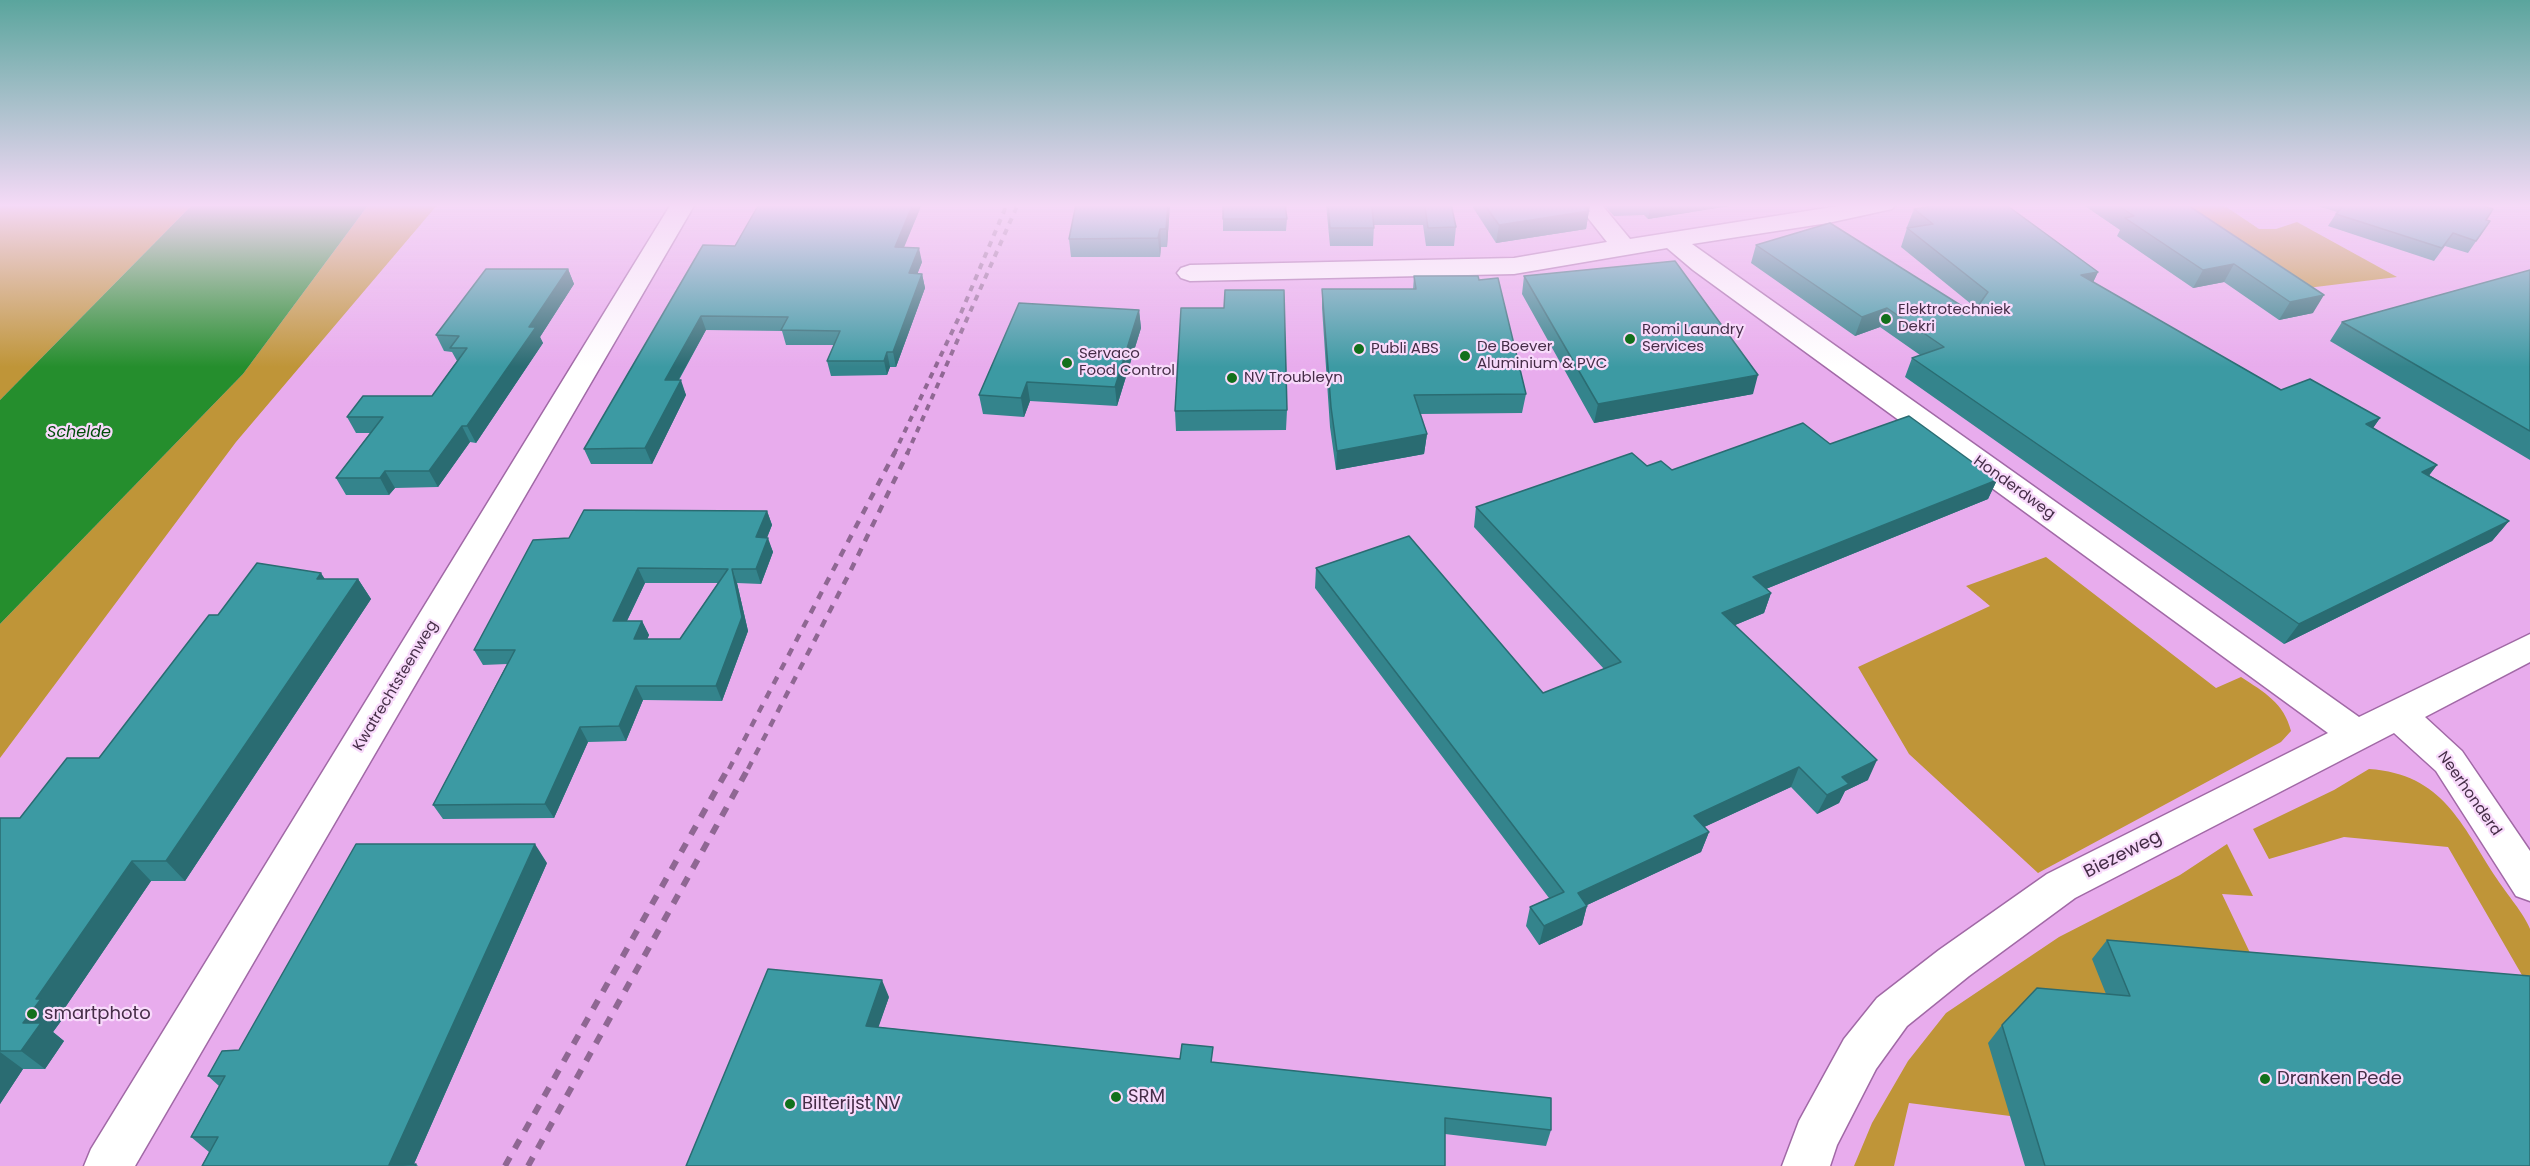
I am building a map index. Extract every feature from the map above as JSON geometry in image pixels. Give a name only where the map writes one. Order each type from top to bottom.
[{"type":"street","name":"Kwatrechtsteenweg","points":[[108,1166],[650,258]]},
{"type":"street","points":[[1190,273],[1514,266],[1558,258]]},
{"type":"street","name":"Honderdweg","points":[[1695,258],[2357,735]]},
{"type":"street","name":"Biezeweg","points":[[1806,1166],[1816,1137],[1860,1054],[1892,1012],[1954,963],[2061,886],[2530,647]]},
{"type":"street","name":"Neerhonderd","points":[[2397,715],[2424,736],[2449,761],[2530,884]]},
{"type":"shaded area","points":[[0,258],[139,258],[0,400]]},
{"type":"shaded area","points":[[329,258],[392,258],[236,442],[0,758],[0,624],[243,374]]},
{"type":"shaded area","points":[[2247,258],[2363,258],[2397,277],[2291,290]]},
{"type":"shaded area","points":[[2046,557],[2216,688],[2241,677],[2258,688],[2278,706],[2288,721],[2291,731],[2281,742],[2038,873],[1909,754],[1858,667],[1990,606],[1966,586]]},
{"type":"shaded area","points":[[2369,769],[2394,773],[2415,781],[2433,792],[2460,821],[2530,929],[2530,989],[2448,847],[2344,837],[2269,859],[2253,829],[2334,790]]},
{"type":"shaded area","points":[[2227,844],[2253,896],[2222,894],[2252,957],[2114,1015],[2010,1116],[1909,1103],[1894,1166],[1854,1166],[1872,1123],[1908,1061],[1946,1013],[2059,937],[2180,875]]},
{"type":"water","name":"Schelde","points":[[139,258],[329,258],[243,374],[0,624],[0,400]]},
{"type":"building","points":[[695,258],[915,258],[909,273],[922,274],[893,352],[887,352],[884,361],[827,361],[840,331],[781,330],[788,317],[701,316],[665,380],[681,380],[645,448],[584,449]]},
{"type":"building","points":[[1776,258],[1886,258],[1973,313],[1988,292],[1945,258],[2079,258],[2098,272],[2081,275],[2281,390],[2310,379],[2380,418],[2366,424],[2437,465],[2422,472],[2509,521],[2299,624],[1912,358],[1944,347],[1887,308],[1862,317]]},
{"type":"building","points":[[2186,258],[2269,258],[2324,295],[2290,302],[2234,264],[2203,270]]},
{"type":"building","name":"Romi Laundry Services","points":[[1675,261],[1758,375],[1598,404],[1524,276]]},
{"type":"building","points":[[486,269],[568,269],[529,327],[536,327],[467,426],[462,426],[429,471],[385,471],[380,478],[336,478],[383,417],[347,417],[363,396],[432,396],[467,348],[450,348],[459,336],[436,335]]},
{"type":"building","points":[[2530,270],[2530,431],[2342,322]]},
{"type":"building","points":[[1414,276],[1478,276],[1479,280],[1498,278],[1526,394],[1414,395],[1427,434],[1337,451],[1331,407],[1322,289],[1416,289]]},
{"type":"building","name":"NV Troubleyn","points":[[1225,290],[1284,290],[1287,410],[1175,411],[1181,308],[1224,308]]},
{"type":"building","name":"Servaco Food Control","points":[[1019,303],[1139,310],[1115,387],[1027,382],[1021,398],[979,395]]},
{"type":"building","points":[[1909,416],[1997,480],[1753,577],[1771,593],[1722,613],[1877,760],[1842,777],[1849,784],[1827,795],[1799,767],[1694,816],[1709,832],[1578,893],[1587,906],[1544,926],[1530,907],[1564,892],[1316,568],[1409,536],[1543,693],[1621,662],[1476,507],[1632,453],[1647,466],[1661,461],[1672,470],[1803,423],[1830,444]]},
{"type":"building","points":[[584,510],[767,511],[756,537],[768,538],[756,569],[732,569],[742,617],[716,686],[636,686],[619,726],[580,727],[545,804],[433,805],[515,650],[474,650],[533,540],[569,538]],"holes":[[[638,568],[728,569],[680,639],[634,639],[642,621],[613,621]]]},
{"type":"building","points":[[257,563],[321,573],[317,579],[358,579],[166,861],[132,861],[36,999],[41,999],[23,1023],[41,1023],[21,1051],[0,1051],[0,818],[20,818],[67,758],[99,758],[209,615],[218,615]]},
{"type":"building","points":[[356,844],[535,844],[389,1165],[416,1164],[415,1166],[202,1166],[218,1137],[191,1137],[225,1076],[208,1076],[222,1051],[239,1050]]},
{"type":"building","name":"Dranken Pede","points":[[2107,940],[2530,976],[2530,1166],[2045,1166],[2002,1025],[2037,988],[2130,996]]},
{"type":"building","name":"SRM","points":[[768,969],[882,980],[866,1026],[1180,1059],[1182,1044],[1213,1047],[1211,1062],[1551,1098],[1551,1130],[1445,1118],[1445,1166],[686,1166]]},
{"type":"railway","points":[[894,453],[961,313],[984,258]]},
{"type":"railway","points":[[907,454],[994,258]]},
{"type":"railway","points":[[748,769],[850,572],[908,452]]},
{"type":"railway","points":[[729,769],[894,453]]},
{"type":"railway","points":[[505,1166],[729,767]]},
{"type":"railway","points":[[528,1166],[749,767]]},
{"type":"place","name":"Elektrotechniek Dekri","points":[[1886,319]]},
{"type":"place","name":"Romi Laundry Services","points":[[1630,339]]},
{"type":"place","name":"Publi ABS","points":[[1359,349]]},
{"type":"place","name":"De Boever Aluminium & PVC","points":[[1465,356]]},
{"type":"place","name":"Servaco Food Control","points":[[1067,363]]},
{"type":"place","name":"NV Troubleyn","points":[[1232,378]]},
{"type":"place","name":"smartphoto","points":[[32,1014]]},
{"type":"place","name":"Dranken Pede","points":[[2265,1079]]},
{"type":"place","name":"SRM","points":[[1116,1097]]},
{"type":"place","name":"Bilterijst NV","points":[[790,1104]]}]
